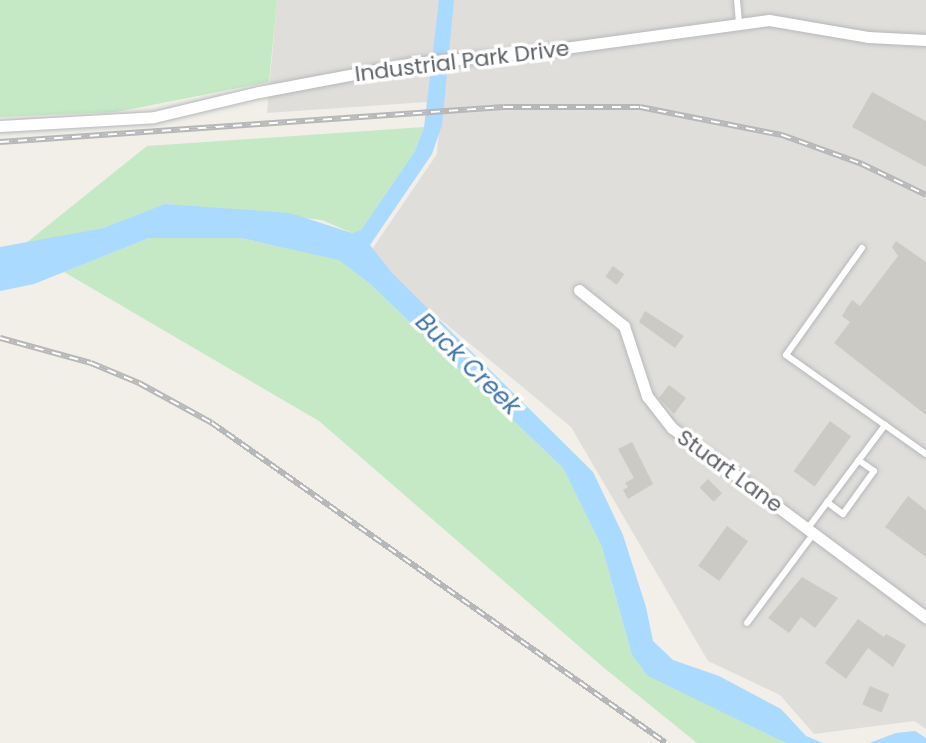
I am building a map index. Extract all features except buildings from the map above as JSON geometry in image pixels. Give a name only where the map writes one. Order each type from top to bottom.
[{"type":"street","name":"Industrial Park Drive","points":[[0,126],[154,117],[259,92],[412,63],[528,53],[769,20],[868,37],[926,40]]},
{"type":"street","name":"Stuart Lane","points":[[579,290],[624,326],[647,396],[662,418],[926,617]]},
{"type":"lane","points":[[737,0],[739,24]]},
{"type":"lane","points":[[862,248],[786,355],[926,454]]},
{"type":"lane","points":[[747,623],[827,502],[885,425]]},
{"type":"lane","points":[[827,502],[843,514],[859,493],[874,471],[858,460]]},
{"type":"shaded area","points":[[277,0],[926,0],[926,729],[914,721],[814,734],[780,695],[708,661],[571,427],[366,258],[437,154],[441,101],[267,113]]},
{"type":"green space","points":[[0,0],[277,0],[269,82],[116,112],[0,117]]},
{"type":"green space","points":[[424,127],[415,151],[361,230],[352,233],[322,220],[166,204],[103,228],[26,243],[147,146]]},
{"type":"green space","points":[[149,238],[241,238],[339,259],[369,283],[563,468],[602,547],[632,655],[786,743],[697,743],[603,667],[319,421],[64,272]]},
{"type":"water","name":"Buck Creek","points":[[439,0],[454,0],[442,125],[432,154],[370,245],[392,273],[593,472],[623,535],[646,607],[653,641],[673,660],[719,676],[781,709],[806,736],[823,743],[786,743],[648,676],[632,655],[602,547],[563,468],[369,283],[339,260],[241,238],[149,238],[34,284],[0,291],[0,247],[103,228],[165,204],[290,213],[352,233],[361,230],[415,151],[424,127]]},
{"type":"water","points":[[915,731],[926,738],[926,743],[869,743],[896,733]]},
{"type":"railway","points":[[0,142],[504,107],[640,107],[782,135],[862,164],[926,195]]},
{"type":"railway","points":[[0,338],[91,363],[139,383],[212,423],[666,743]]}]
